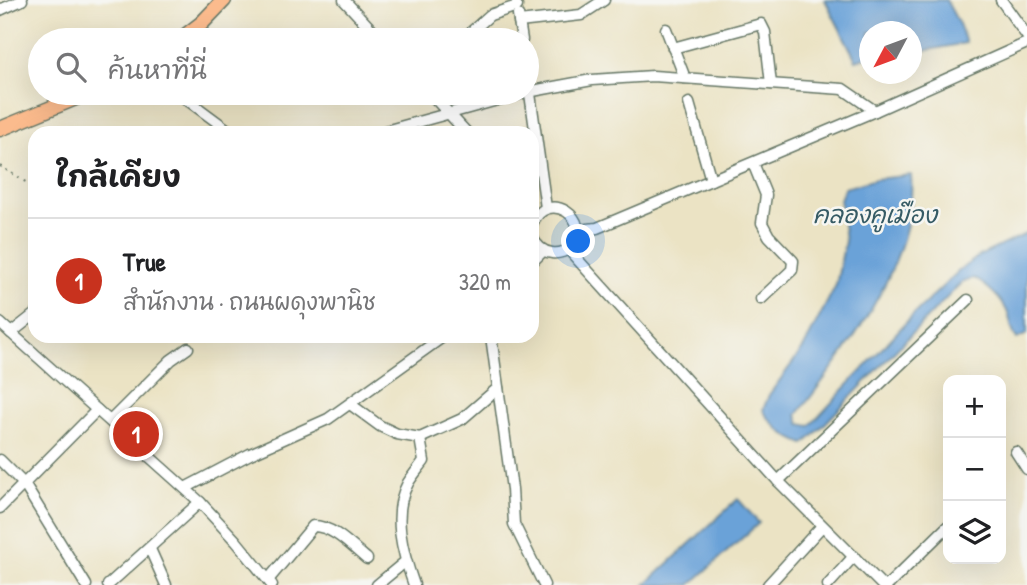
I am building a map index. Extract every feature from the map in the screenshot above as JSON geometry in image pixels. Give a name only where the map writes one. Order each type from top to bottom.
[{"type":"main road","points":[[196,28],[223,0]]},
{"type":"main road","points":[[0,129],[59,105]]},
{"type":"street","points":[[0,10],[22,0]]},
{"type":"street","points":[[344,0],[370,28]]},
{"type":"street","points":[[519,22],[582,15],[604,0]]},
{"type":"street","points":[[1001,0],[1027,36]]},
{"type":"street","points":[[475,28],[490,15],[516,3],[520,28]]},
{"type":"street","points":[[673,48],[761,24],[765,32],[771,84]]},
{"type":"street","points":[[666,29],[685,78]]},
{"type":"street","points":[[578,230],[597,228],[875,111],[1027,43]]},
{"type":"street","points":[[539,90],[592,79],[653,76],[685,78],[843,89],[875,111]]},
{"type":"street","points":[[689,103],[711,180]]},
{"type":"street","points":[[194,105],[223,126]]},
{"type":"street","points":[[441,105],[460,126]]},
{"type":"street","points":[[402,126],[478,105]]},
{"type":"street","points":[[529,105],[531,126]]},
{"type":"street","points":[[753,163],[766,195],[762,223],[769,236],[793,261],[792,270],[761,299]]},
{"type":"street","points":[[539,209],[561,208],[576,222],[578,230],[569,249],[553,254],[543,251],[539,246]]},
{"type":"street","points":[[569,249],[778,481],[882,585]]},
{"type":"street","points":[[539,255],[543,251]]},
{"type":"street","points":[[778,481],[968,300]]},
{"type":"street","points":[[11,333],[28,320]]},
{"type":"street","points":[[0,323],[200,502],[270,582],[313,526],[322,526],[337,535],[367,559]]},
{"type":"street","points":[[185,488],[250,454],[328,419],[434,343]]},
{"type":"street","points":[[492,343],[512,489],[514,524],[544,585]]},
{"type":"street","points":[[111,420],[171,360],[188,348]]},
{"type":"street","points":[[351,404],[380,426],[397,434],[419,438],[462,419],[498,388]]},
{"type":"street","points":[[0,508],[97,410]]},
{"type":"street","points":[[414,585],[406,561],[399,507],[408,483],[424,461],[419,438]]},
{"type":"street","points":[[1016,452],[1027,469]]},
{"type":"street","points":[[0,460],[24,484],[86,585]]},
{"type":"street","points":[[108,585],[200,502]]},
{"type":"street","points":[[768,585],[822,526]]},
{"type":"street","points":[[888,585],[943,531]]},
{"type":"street","points":[[150,549],[166,585]]},
{"type":"street","points":[[828,585],[854,556]]},
{"type":"street","points":[[377,585],[406,561]]},
{"type":"path","points":[[0,166],[28,184]]},
{"type":"water","points":[[825,0],[946,0],[966,43],[922,51],[922,21],[859,21],[859,59],[856,60]]},
{"type":"water","name":"คลองคูเมือง","points":[[911,175],[910,207],[903,240],[891,272],[856,333],[797,415],[800,424],[810,426],[913,315],[962,268],[981,255],[1027,233],[1027,334],[1017,339],[1007,311],[988,288],[974,278],[962,282],[804,444],[780,430],[763,410],[769,395],[804,347],[836,285],[845,241],[840,200],[844,188],[876,179]]},
{"type":"water","points":[[738,499],[759,523],[690,585],[645,585]]},
{"type":"place","name":"True","points":[[136,434]]}]
